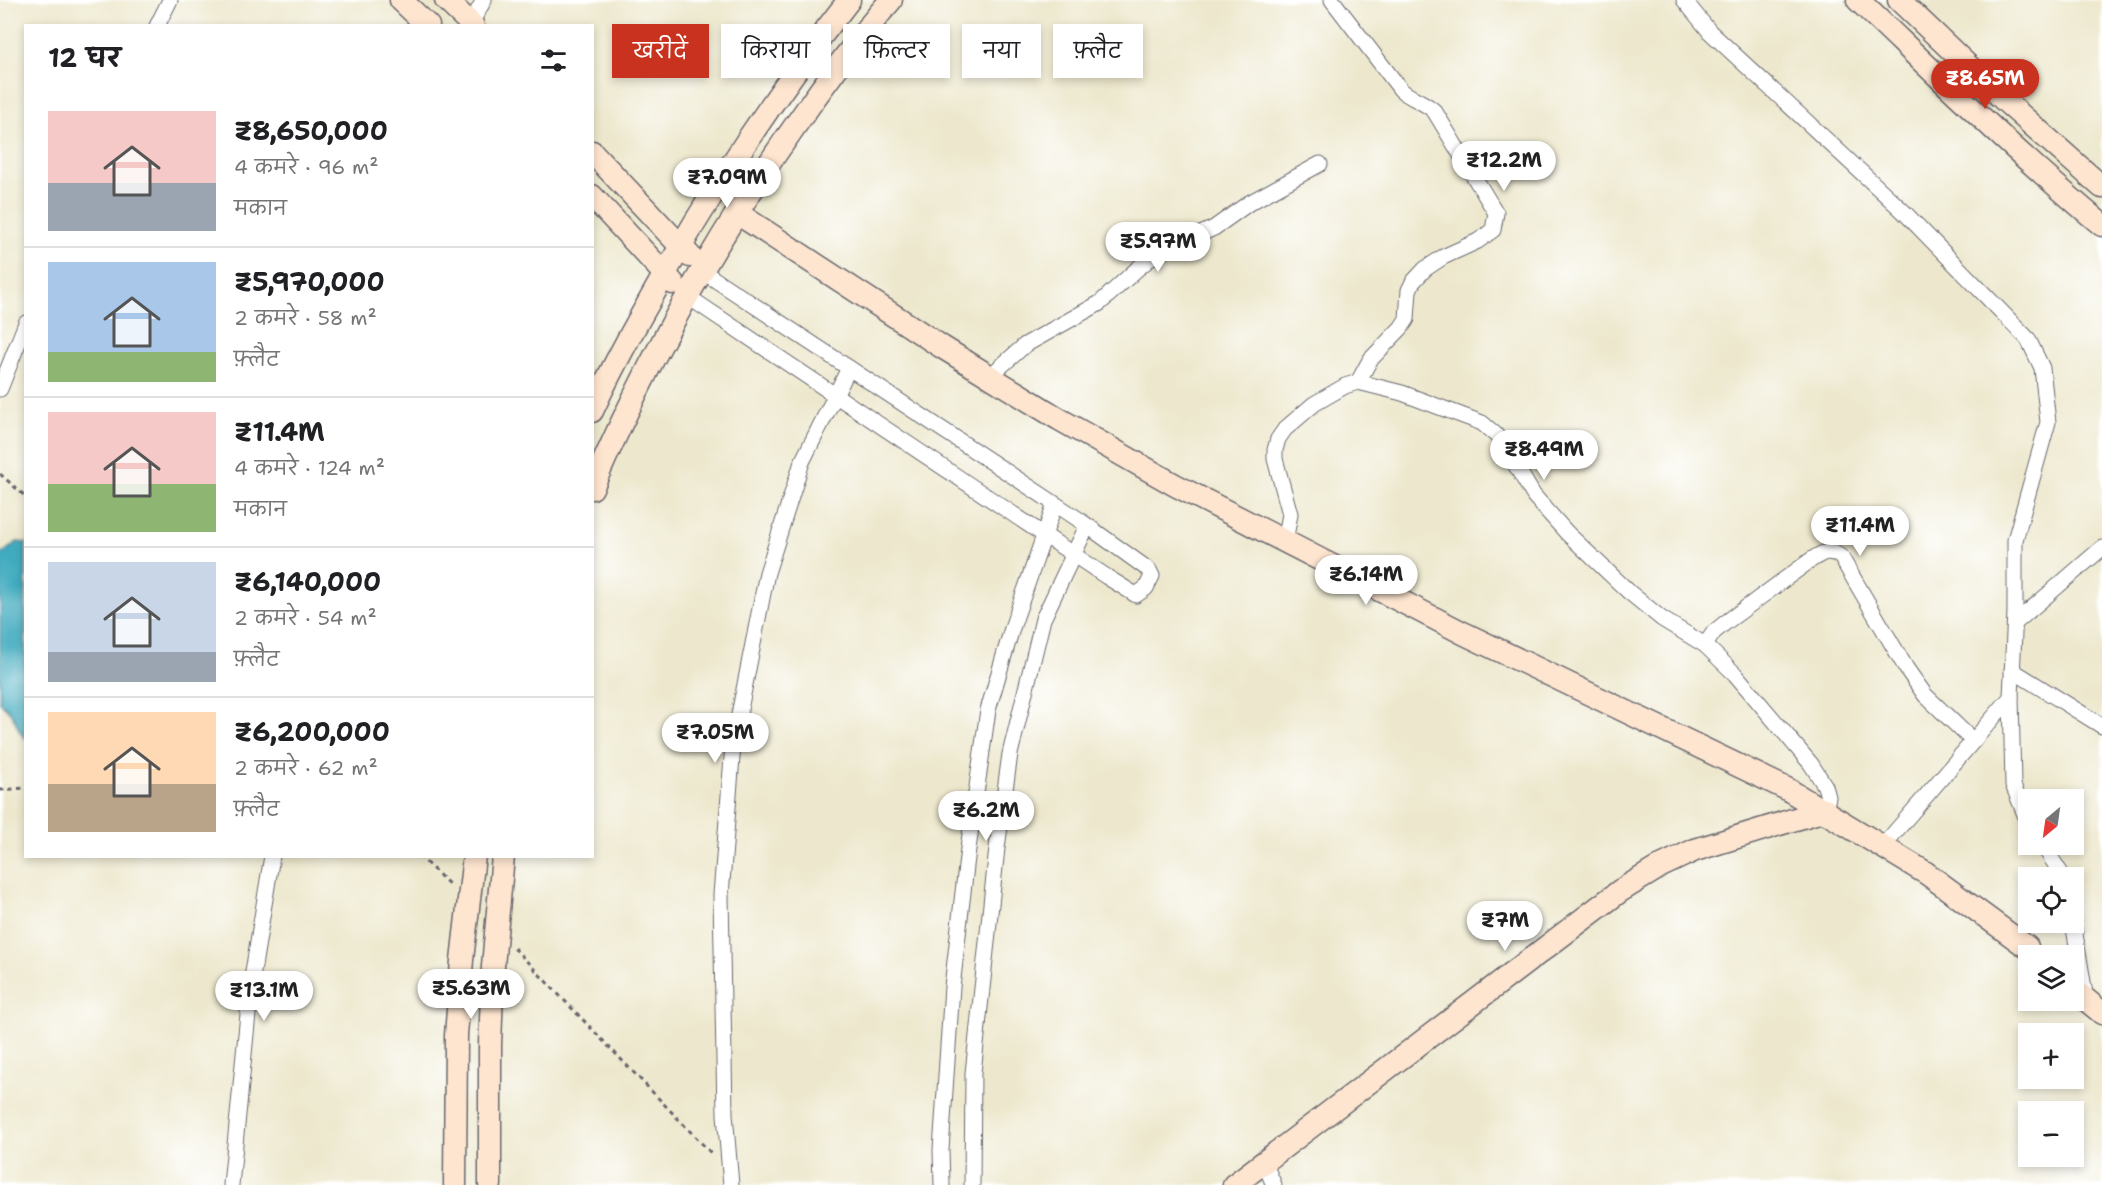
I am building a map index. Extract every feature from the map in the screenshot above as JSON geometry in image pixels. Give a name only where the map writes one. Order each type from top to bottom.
[{"type":"street","points":[[158,24],[170,0]]},
{"type":"street","points":[[401,0],[427,24]]},
{"type":"street","points":[[446,0],[472,24],[484,0]]},
{"type":"street","points":[[594,407],[610,372],[664,274],[744,144],[798,65],[849,0]]},
{"type":"street","points":[[594,484],[671,325],[759,176],[862,34],[891,0]]},
{"type":"street","points":[[1332,0],[1401,90],[1409,97],[1429,105],[1435,111],[1488,196],[1496,213],[1496,222],[1492,230],[1478,241],[1443,257],[1413,282],[1409,290],[1407,319],[1370,360],[1359,382]]},
{"type":"street","points":[[1684,0],[1710,32],[1903,211],[2028,339],[2042,368],[2048,422],[2014,540],[2015,622],[2011,697],[2013,784],[2018,797]]},
{"type":"street","points":[[1858,0],[1987,124],[2102,225]]},
{"type":"street","points":[[1899,0],[2004,100],[2102,187]]},
{"type":"street","points":[[594,154],[702,271],[1055,504],[1149,570],[1152,576],[1146,588],[1136,595],[687,296],[594,198]]},
{"type":"street","points":[[990,376],[1025,345],[1100,303],[1154,255],[1214,228],[1249,202],[1320,164]]},
{"type":"street","points":[[737,213],[1059,419],[1175,485],[1463,633],[1787,789],[1926,873],[2023,945]]},
{"type":"street","points":[[0,389],[24,328]]},
{"type":"street","points":[[730,1179],[725,1114],[721,895],[733,745],[767,573],[802,462],[849,368]]},
{"type":"street","points":[[1285,542],[1290,514],[1275,459],[1275,450],[1278,439],[1285,429],[1314,404],[1345,386],[1359,382],[1402,393],[1482,423],[1496,435],[1506,449],[1534,496],[1574,540],[1629,592],[1662,619],[1705,645],[1735,674],[1811,764],[1825,786],[1828,797],[1824,810]]},
{"type":"street","points":[[942,1185],[941,1149],[951,987],[988,710],[1013,625],[1055,504]]},
{"type":"street","points":[[972,1185],[973,1073],[997,848],[1010,754],[1043,619],[1087,526]]},
{"type":"street","points":[[2015,622],[2102,548]]},
{"type":"street","points":[[1705,645],[1714,632],[1725,623],[1811,560],[1824,551],[1834,552],[1846,565],[1883,632],[1919,686],[1946,717],[1973,741]]},
{"type":"street","points":[[2012,670],[2102,726]]},
{"type":"street","points":[[1883,846],[2011,697]]},
{"type":"street","points":[[1234,1185],[1620,891],[1661,866],[1695,850],[1824,810]]},
{"type":"street","points":[[231,1185],[251,984],[272,858]]},
{"type":"street","points":[[455,1185],[456,1035],[474,858]]},
{"type":"street","points":[[490,1185],[490,1045],[503,858]]},
{"type":"street","points":[[2075,933],[2087,1000]]},
{"type":"street","points":[[1263,1162],[1275,1185]]},
{"type":"path","points":[[0,474],[24,495]]},
{"type":"path","points":[[0,790],[24,788]]},
{"type":"path","points":[[421,858],[469,904]]},
{"type":"path","points":[[497,930],[730,1179]]},
{"type":"water","points":[[17,542],[24,543],[24,737],[13,716],[0,703],[0,555]]}]
